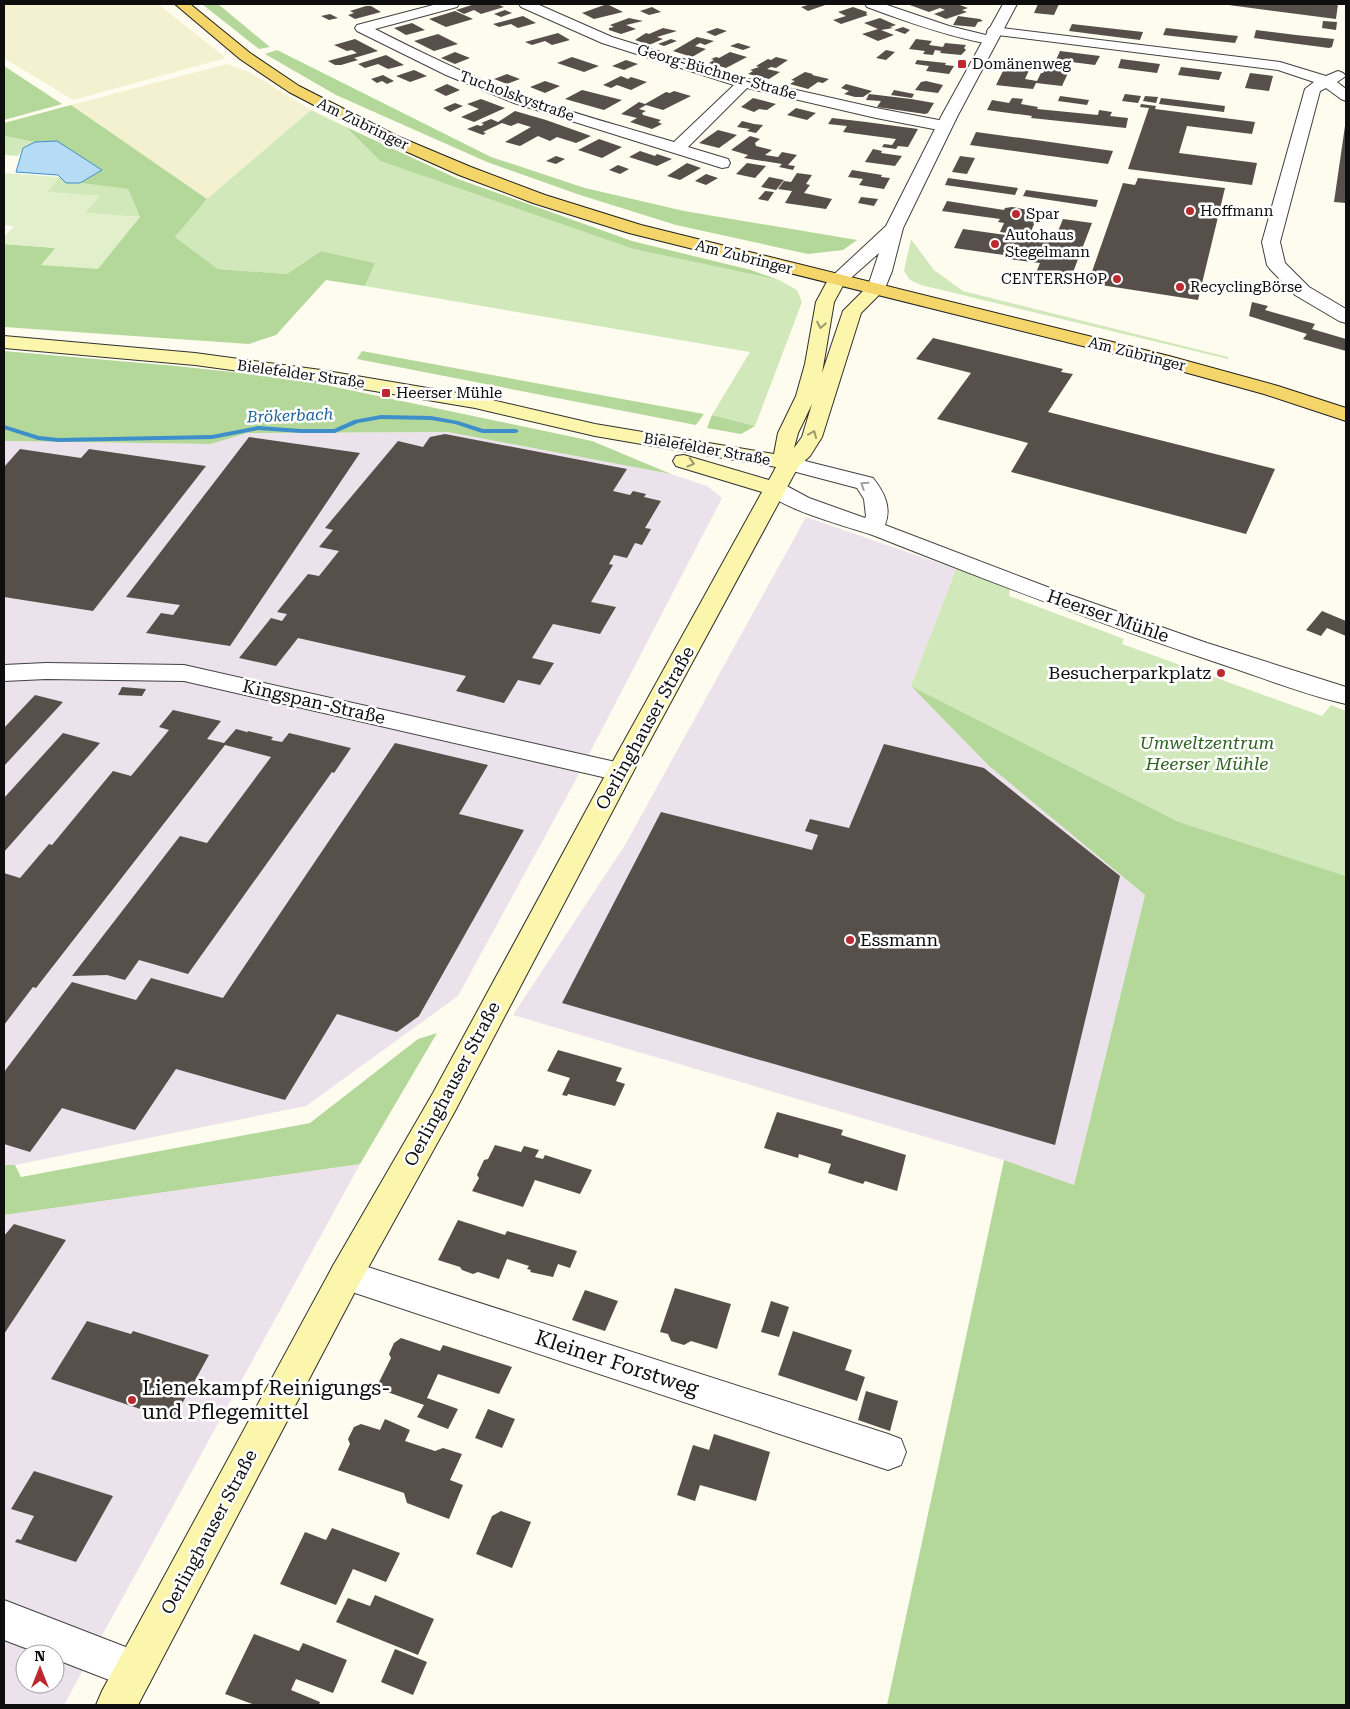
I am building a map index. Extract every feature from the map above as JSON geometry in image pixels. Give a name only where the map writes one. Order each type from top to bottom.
[{"type":"main road","name":"Am Zubringer","points":[[182,4],[245,56],[294,89],[391,139],[465,171],[538,199],[635,229],[1162,360],[1271,390],[1346,415]]},
{"type":"main road","name":"Oerlinghauser Straße","points":[[789,463],[783,452],[788,433],[806,396],[815,364],[826,302],[836,280]]},
{"type":"main road","name":"Oerlinghauser Straße","points":[[116,1705],[346,1275],[444,1102],[620,772],[789,463],[803,452],[812,437],[852,312],[876,289]]},
{"type":"main road","name":"Bielefelder Straße","points":[[4,342],[195,359],[321,376],[475,402],[595,430],[789,463]]},
{"type":"main road","name":"Bielefelder Straße","points":[[595,430],[657,454],[775,489]]},
{"type":"street","points":[[395,4],[415,14],[452,4]]},
{"type":"street","name":"Georg-Büchner-Straße","points":[[526,4],[607,40],[744,83],[944,126]]},
{"type":"street","points":[[872,4],[927,26],[963,36],[992,35],[1280,66],[1326,81],[1346,96]]},
{"type":"street","name":"Oerlinghauser Straße","points":[[876,289],[883,271],[894,228],[944,126],[1010,4]]},
{"type":"street","name":"Tucholskystraße","points":[[415,14],[362,28],[410,54],[543,108],[722,163]]},
{"type":"street","points":[[1346,73],[1326,81],[1313,89],[1272,242],[1276,265],[1302,291],[1346,317]]},
{"type":"street","points":[[678,148],[744,83]]},
{"type":"street","name":"Oerlinghauser Straße","points":[[836,280],[857,264],[894,228]]},
{"type":"street","points":[[789,463],[865,483],[872,490],[876,500],[877,521],[873,528]]},
{"type":"street","name":"Heerser Mühle","points":[[775,489],[801,503],[873,528],[1051,596],[1198,648],[1346,696]]},
{"type":"street","name":"Kingspan-Straße","points":[[4,673],[46,671],[184,673],[620,772]]},
{"type":"street","name":"Kleiner Forstweg","points":[[346,1275],[888,1452]]},
{"type":"street","points":[[4,1620],[135,1670]]},
{"type":"shaded area","points":[[4,4],[158,4],[226,58],[73,100],[4,58]]},
{"type":"shaded area","points":[[227,64],[249,72],[311,110],[207,199],[71,105]]},
{"type":"shaded area","points":[[448,432],[671,474],[707,486],[722,498],[573,785],[458,996],[306,1106],[15,1165],[4,1165],[4,441],[211,444],[247,433]]},
{"type":"shaded area","name":"Essmann","points":[[806,517],[956,569],[911,686],[988,765],[1145,895],[1074,1185],[1004,1160],[513,1015],[625,845]]},
{"type":"shaded area","points":[[360,1164],[64,1705],[4,1705],[4,1215]]},
{"type":"green space","points":[[202,4],[218,4],[270,47],[259,49]]},
{"type":"green space","points":[[277,50],[491,157],[585,188],[684,211],[857,240],[843,250],[808,254],[676,225],[580,195],[487,162],[336,95],[265,54]]},
{"type":"green space","points":[[4,66],[62,104],[4,120]]},
{"type":"green space","points":[[71,105],[207,199],[175,237],[218,269],[287,274],[321,251],[375,263],[365,286],[326,280],[276,335],[249,344],[4,327],[4,244],[56,248],[42,265],[140,217],[128,189],[80,183],[102,170],[57,141],[35,142],[4,136],[4,123]]},
{"type":"green space","points":[[311,110],[346,127],[380,161],[633,249],[779,280],[797,290],[802,302],[755,426],[712,415],[750,352],[365,286],[375,263],[321,251],[287,274],[218,269],[175,237],[207,199]]},
{"type":"green space","points":[[346,127],[458,179],[632,241],[751,270],[779,280],[633,249],[380,161]]},
{"type":"green space","points":[[4,136],[35,142],[23,148],[18,156],[4,155]]},
{"type":"green space","points":[[4,173],[60,177],[47,192],[100,196],[85,213],[140,217],[98,269],[41,265],[55,248],[4,244],[4,237],[14,226],[4,225]]},
{"type":"green space","points":[[60,177],[66,183],[128,189],[140,217],[85,213],[99,196],[46,192]]},
{"type":"green space","points":[[911,239],[934,270],[963,291],[1228,357],[1228,359],[921,285],[910,280],[904,271]]},
{"type":"green space","points":[[4,351],[297,379],[592,441],[671,474],[448,432],[247,433],[211,444],[4,441]]},
{"type":"green space","points":[[362,351],[704,414],[696,425],[357,359]]},
{"type":"green space","points":[[712,415],[755,426],[741,434],[707,428]]},
{"type":"green space","name":"Umweltzentrum Heerser Mühle","points":[[956,569],[1010,589],[1009,596],[1124,639],[1122,644],[1322,716],[1331,705],[1346,711],[1346,876],[1179,822],[911,686]]},
{"type":"green space","points":[[911,686],[1179,822],[1346,876],[1346,1705],[887,1705],[1004,1160],[1074,1185],[1145,895],[988,765]]},
{"type":"green space","points":[[437,1033],[360,1164],[4,1215],[4,1165],[15,1165],[21,1177],[310,1123],[418,1039]]},
{"type":"water","points":[[57,141],[102,170],[80,183],[66,183],[58,175],[16,172],[23,148],[35,142]]},
{"type":"building","points":[[475,4],[497,4],[504,7],[481,14],[474,10],[464,14],[456,10]]},
{"type":"building","points":[[607,4],[623,12],[594,19],[582,13]]},
{"type":"building","points":[[811,4],[828,4],[808,11],[801,7]]},
{"type":"building","points":[[907,4],[957,4],[968,8],[962,10],[967,12],[946,19],[934,14],[945,10],[940,8],[929,12]]},
{"type":"building","points":[[1038,4],[1059,4],[1054,15],[1034,13]]},
{"type":"building","points":[[1221,4],[1338,4],[1336,19]]},
{"type":"building","points":[[371,6],[381,12],[355,19],[348,15],[354,13],[350,11]]},
{"type":"building","points":[[652,7],[661,12],[649,15],[640,11]]},
{"type":"building","points":[[853,7],[867,12],[866,14],[868,15],[841,24],[833,20],[846,16],[838,12]]},
{"type":"building","points":[[505,10],[512,13],[501,17],[494,14]]},
{"type":"building","points":[[455,11],[473,19],[446,27],[429,19]]},
{"type":"building","points":[[330,14],[338,18],[329,20],[321,16]]},
{"type":"building","points":[[523,16],[536,23],[518,28],[511,24],[499,27],[493,24]]},
{"type":"building","points":[[958,16],[983,21],[978,22],[975,27],[953,25]]},
{"type":"building","points":[[629,18],[643,21],[626,25],[636,29],[621,34],[609,30],[609,28],[614,27],[610,25]]},
{"type":"building","points":[[880,18],[896,25],[890,27],[893,28],[881,30],[894,35],[878,41],[862,34],[878,29],[864,23]]},
{"type":"building","points":[[1323,21],[1337,22],[1336,30],[1322,28]]},
{"type":"building","points":[[412,23],[425,30],[406,35],[394,28]]},
{"type":"building","points":[[1072,24],[1143,32],[1140,40],[1069,31]]},
{"type":"building","points":[[903,27],[910,30],[905,34],[894,30]]},
{"type":"building","points":[[663,28],[677,31],[657,37],[663,39],[649,45],[635,40],[646,33],[649,34]]},
{"type":"building","points":[[717,28],[727,31],[715,36],[706,32]]},
{"type":"building","points":[[1166,28],[1238,36],[1235,43],[1163,35]]},
{"type":"building","points":[[1256,30],[1334,39],[1332,47],[1329,48],[1254,38]]},
{"type":"building","points":[[558,33],[570,40],[552,45],[545,41],[532,45],[525,42]]},
{"type":"building","points":[[438,34],[458,44],[434,51],[414,41]]},
{"type":"building","points":[[697,37],[714,41],[705,45],[700,43],[695,46],[706,49],[692,57],[673,51]]},
{"type":"building","points":[[355,39],[378,51],[354,58],[358,60],[341,65],[335,65],[328,61],[357,53],[334,45]]},
{"type":"building","points":[[671,39],[677,41],[664,46],[658,44]]},
{"type":"building","points":[[916,39],[932,41],[929,45],[943,47],[945,43],[966,45],[964,48],[966,50],[961,55],[940,53],[941,51],[935,50],[933,55],[923,54],[925,51],[909,49]]},
{"type":"building","points":[[738,43],[751,47],[743,50],[730,46]]},
{"type":"building","points":[[886,50],[895,52],[886,60],[876,58]]},
{"type":"building","points":[[1060,51],[1100,56],[1095,65],[1056,60]]},
{"type":"building","points":[[455,52],[470,58],[455,64],[441,58]]},
{"type":"building","points":[[730,52],[747,57],[726,68],[709,63],[714,60],[711,59],[719,58]]},
{"type":"building","points":[[386,55],[404,65],[388,69],[378,64],[365,68],[358,64]]},
{"type":"building","points":[[572,57],[599,66],[584,72],[557,63]]},
{"type":"building","points":[[776,57],[788,60],[776,68],[771,67],[767,69],[780,72],[769,79],[748,74],[753,71],[750,70],[759,67],[756,66]]},
{"type":"building","points":[[1121,59],[1160,64],[1157,73],[1118,68]]},
{"type":"building","points":[[626,60],[638,64],[624,70],[612,66]]},
{"type":"building","points":[[917,60],[946,63],[945,65],[954,66],[949,74],[926,71],[929,66],[915,64]]},
{"type":"building","points":[[1008,61],[1032,64],[1025,79],[1037,81],[1041,73],[1045,70],[1049,71],[1050,68],[1069,71],[1062,86],[1036,83],[1033,89],[996,85]]},
{"type":"building","points":[[1181,67],[1222,72],[1219,80],[1178,75]]},
{"type":"building","points":[[414,70],[427,76],[410,82],[396,76]]},
{"type":"building","points":[[805,72],[829,79],[823,83],[818,82],[808,89],[790,84],[795,81],[791,80]]},
{"type":"building","points":[[1250,73],[1273,76],[1269,91],[1245,88]]},
{"type":"building","points":[[507,74],[520,79],[507,84],[494,79]]},
{"type":"building","points":[[383,75],[394,81],[387,84],[382,81],[377,83],[371,79]]},
{"type":"building","points":[[621,76],[647,82],[631,90],[617,85],[611,88],[603,85]]},
{"type":"building","points":[[545,81],[560,86],[545,93],[530,87]]},
{"type":"building","points":[[926,81],[943,85],[938,93],[915,90],[921,82]]},
{"type":"building","points":[[447,84],[460,90],[446,96],[434,90]]},
{"type":"building","points":[[846,84],[872,91],[863,97],[855,97],[844,94],[849,91],[841,88]]},
{"type":"building","points":[[582,90],[622,100],[604,110],[565,99]]},
{"type":"building","points":[[894,90],[914,94],[912,98],[891,95]]},
{"type":"building","points":[[674,91],[691,96],[663,110],[646,105],[639,109],[646,111],[642,113],[643,115],[661,120],[658,122],[662,124],[652,129],[630,122],[637,118],[621,114],[639,102],[645,104],[666,92]]},
{"type":"building","points":[[869,94],[934,103],[928,113],[925,114],[877,107],[881,101],[866,100]]},
{"type":"building","points":[[1125,94],[1141,96],[1138,103],[1122,101]]},
{"type":"building","points":[[1060,96],[1089,100],[1087,105],[1058,101]]},
{"type":"building","points":[[1145,96],[1158,97],[1156,103],[1143,101]]},
{"type":"building","points":[[753,98],[776,104],[767,110],[759,109],[754,112],[741,107]]},
{"type":"building","points":[[1012,98],[1023,99],[1021,104],[1038,107],[1037,109],[1098,115],[1099,110],[1112,112],[1110,116],[1128,118],[1126,128],[1031,118],[1032,116],[987,110],[992,100],[1009,103]]},
{"type":"building","points":[[1161,98],[1225,106],[1224,112],[1159,104]]},
{"type":"building","points":[[481,99],[505,108],[474,122],[461,117],[479,109],[467,104]]},
{"type":"building","points":[[455,103],[463,106],[450,112],[443,108]]},
{"type":"building","points":[[1141,104],[1156,106],[1155,109],[1255,122],[1252,134],[1187,126],[1179,153],[1257,163],[1252,185],[1128,169],[1149,108],[1140,107]]},
{"type":"building","points":[[796,108],[816,113],[807,120],[787,115]]},
{"type":"building","points":[[515,111],[591,136],[576,143],[557,137],[550,141],[538,136],[520,146],[505,142],[531,127],[518,123],[511,126],[502,123],[483,132],[486,133],[483,135],[467,129],[477,125],[481,126],[484,124],[481,123],[491,119],[498,122]]},
{"type":"building","points":[[832,118],[918,129],[908,147],[898,146],[896,149],[882,147],[884,144],[892,145],[896,139],[843,132],[847,126],[828,124]]},
{"type":"building","points":[[742,121],[763,125],[756,133],[747,131],[750,129],[737,127]]},
{"type":"building","points":[[1346,127],[1346,203],[1334,202]]},
{"type":"building","points":[[718,130],[737,135],[719,148],[699,143]]},
{"type":"building","points":[[976,132],[1113,151],[1108,164],[970,145]]},
{"type":"building","points":[[750,136],[760,139],[755,143],[756,146],[772,150],[765,155],[778,157],[782,152],[797,155],[788,165],[795,166],[793,170],[779,167],[782,164],[744,158],[748,155],[731,150]]},
{"type":"building","points":[[599,139],[622,147],[602,158],[578,150]]},
{"type":"building","points":[[873,149],[882,151],[881,153],[902,156],[895,166],[865,162]]},
{"type":"building","points":[[640,151],[672,159],[657,166],[629,157]]},
{"type":"building","points":[[556,156],[565,159],[556,164],[546,161]]},
{"type":"building","points":[[960,156],[975,158],[967,174],[952,172]]},
{"type":"building","points":[[687,163],[701,168],[680,180],[667,176]]},
{"type":"building","points":[[747,163],[766,166],[755,178],[736,174]]},
{"type":"building","points":[[618,165],[629,169],[620,174],[609,170]]},
{"type":"building","points":[[852,170],[890,178],[884,189],[859,185],[863,179],[848,177]]},
{"type":"building","points":[[797,173],[812,175],[806,184],[810,185],[804,193],[832,199],[826,209],[785,203],[792,191],[778,189],[784,181],[791,182]]},
{"type":"building","points":[[706,174],[718,178],[706,185],[695,181]]},
{"type":"building","points":[[769,177],[784,180],[776,190],[761,187]]},
{"type":"building","points":[[948,178],[1018,188],[1015,195],[945,185]]},
{"type":"building","points":[[1138,178],[1225,188],[1198,300],[1088,283],[1123,183],[1135,185]]},
{"type":"building","points":[[1026,190],[1098,200],[1096,207],[1023,196]]},
{"type":"building","points":[[765,191],[774,192],[768,201],[758,199]]},
{"type":"building","points":[[861,197],[878,199],[874,206],[858,203]]},
{"type":"building","points":[[947,201],[1004,210],[1005,208],[1012,207],[1039,212],[1030,234],[1025,233],[1023,235],[1000,232],[1004,223],[998,222],[1000,219],[942,211]]},
{"type":"building","points":[[1063,219],[1092,223],[1070,280],[1057,278],[1056,281],[1047,279],[1048,277],[1035,275],[1040,263],[1009,259],[1011,256],[954,248],[963,229],[1048,241],[1051,235],[1056,236]]},
{"type":"building","points":[[1252,302],[1268,306],[1265,310],[1315,324],[1312,329],[1346,339],[1346,351],[1303,339],[1307,334],[1249,316]]},
{"type":"building","points":[[933,338],[1063,369],[1061,372],[1073,374],[1048,412],[1275,469],[1246,534],[1011,472],[1028,443],[937,419],[971,373],[916,359]]},
{"type":"building","points":[[445,434],[627,469],[613,491],[630,495],[633,491],[646,494],[644,497],[661,501],[645,528],[651,529],[642,545],[635,543],[627,558],[614,555],[609,564],[613,565],[591,602],[616,607],[600,634],[553,624],[532,658],[554,663],[540,685],[518,680],[504,703],[456,691],[466,676],[298,638],[276,666],[239,658],[271,618],[282,621],[287,614],[277,612],[308,574],[319,576],[339,551],[319,547],[333,530],[325,528],[398,441],[423,447],[430,437]]},
{"type":"building","points":[[249,437],[360,453],[230,646],[146,633],[161,613],[173,615],[180,605],[126,597]]},
{"type":"building","points":[[20,449],[81,458],[89,449],[206,466],[93,611],[4,597],[4,467]]},
{"type":"building","points":[[1322,611],[1346,621],[1346,636],[1327,628],[1321,636],[1306,630]]},
{"type":"building","points":[[122,687],[146,689],[142,696],[118,695]]},
{"type":"building","points":[[35,695],[63,702],[4,766],[4,728]]},
{"type":"building","points":[[173,710],[221,721],[207,739],[224,743],[236,729],[247,732],[246,734],[248,731],[273,737],[271,740],[282,742],[289,733],[351,748],[188,974],[139,960],[125,980],[107,975],[72,976],[180,836],[207,843],[271,757],[225,745],[36,988],[33,987],[4,1025],[4,873],[20,878],[49,844],[52,845],[113,771],[131,776],[169,730],[159,727]]},
{"type":"building","points":[[63,733],[100,743],[4,852],[4,798]]},
{"type":"building","points":[[395,743],[488,765],[459,814],[524,830],[419,1016],[397,1032],[337,1014],[285,1100],[176,1069],[135,1130],[62,1108],[30,1152],[4,1144],[4,1072],[72,982],[136,1000],[151,978],[223,998]]},
{"type":"building","name":"Essmann","points":[[884,744],[984,768],[1120,876],[1055,1145],[562,1003],[661,812],[812,850],[818,835],[805,831],[810,819],[849,828]]},
{"type":"building","points":[[558,1050],[622,1068],[616,1081],[625,1084],[615,1106],[568,1094],[567,1096],[562,1095],[570,1078],[547,1071]]},
{"type":"building","points":[[777,1112],[843,1130],[841,1135],[906,1155],[897,1191],[865,1181],[863,1184],[828,1173],[831,1164],[799,1154],[798,1158],[764,1148]]},
{"type":"building","points":[[495,1145],[521,1152],[524,1146],[539,1150],[535,1157],[543,1159],[545,1155],[592,1170],[580,1194],[535,1180],[523,1207],[472,1191],[479,1178],[477,1175],[484,1160],[488,1159]]},
{"type":"building","points":[[458,1220],[505,1235],[507,1231],[577,1251],[570,1268],[558,1264],[553,1277],[530,1272],[531,1270],[527,1269],[529,1266],[507,1259],[499,1279],[478,1272],[473,1274],[462,1270],[460,1267],[438,1260]]},
{"type":"building","points":[[14,1224],[66,1240],[4,1334],[4,1236]]},
{"type":"building","points":[[675,1288],[731,1304],[717,1349],[691,1341],[684,1345],[671,1341],[668,1334],[660,1332]]},
{"type":"building","points":[[585,1290],[618,1301],[605,1331],[572,1320]]},
{"type":"building","points":[[771,1301],[789,1307],[779,1337],[761,1332]]},
{"type":"building","points":[[87,1321],[131,1334],[133,1331],[209,1355],[173,1420],[51,1379]]},
{"type":"building","points":[[793,1331],[852,1350],[845,1370],[865,1377],[857,1401],[778,1375]]},
{"type":"building","points":[[401,1338],[440,1351],[443,1345],[512,1367],[499,1394],[438,1374],[427,1398],[458,1409],[448,1429],[417,1417],[424,1405],[376,1388],[391,1358],[389,1354],[394,1343]]},
{"type":"building","points":[[866,1391],[898,1401],[890,1431],[858,1420]]},
{"type":"building","points":[[488,1409],[515,1419],[502,1448],[475,1438]]},
{"type":"building","points":[[385,1419],[410,1430],[405,1441],[435,1451],[443,1448],[462,1454],[450,1480],[463,1485],[449,1519],[407,1503],[404,1493],[338,1470],[350,1444],[348,1439],[354,1427],[361,1424],[380,1430]]},
{"type":"building","points":[[714,1434],[770,1452],[756,1501],[700,1485],[695,1501],[677,1495],[693,1445],[709,1450]]},
{"type":"building","points":[[34,1471],[113,1496],[76,1562],[15,1542],[17,1539],[21,1540],[34,1516],[11,1509]]},
{"type":"building","points":[[501,1511],[531,1522],[512,1568],[476,1554],[492,1516]]},
{"type":"building","points":[[332,1528],[400,1553],[386,1582],[353,1569],[336,1605],[280,1584],[305,1532],[326,1540]]},
{"type":"building","points":[[375,1595],[434,1619],[418,1655],[336,1622],[348,1598],[370,1606]]},
{"type":"building","points":[[254,1634],[299,1651],[303,1643],[347,1660],[333,1693],[296,1679],[291,1690],[320,1702],[319,1705],[255,1705],[225,1694]]},
{"type":"building","points":[[395,1649],[427,1662],[413,1695],[381,1682]]},
{"type":"waterway","name":"Brökerbach","points":[[4,427],[38,438],[59,440],[212,437],[258,428],[335,431],[356,421],[381,417],[431,418],[456,422],[482,431],[516,431]]},
{"type":"place","name":"Domänenweg","points":[[962,64]]},
{"type":"place","name":"Hoffmann","points":[[1190,211]]},
{"type":"place","name":"Spar","points":[[1016,214]]},
{"type":"place","name":"Autohaus Stegelmann","points":[[995,244]]},
{"type":"place","name":"CENTERSHOP","points":[[1117,279]]},
{"type":"place","name":"RecyclingBörse","points":[[1180,287]]},
{"type":"place","name":"Heerser Mühle","points":[[386,393]]},
{"type":"place","name":"Besucherparkplatz","points":[[1221,673]]},
{"type":"place","name":"Essmann","points":[[850,940]]},
{"type":"place","name":"Lienekampf Reinigungs- und Pflegemittel","points":[[132,1400]]}]
